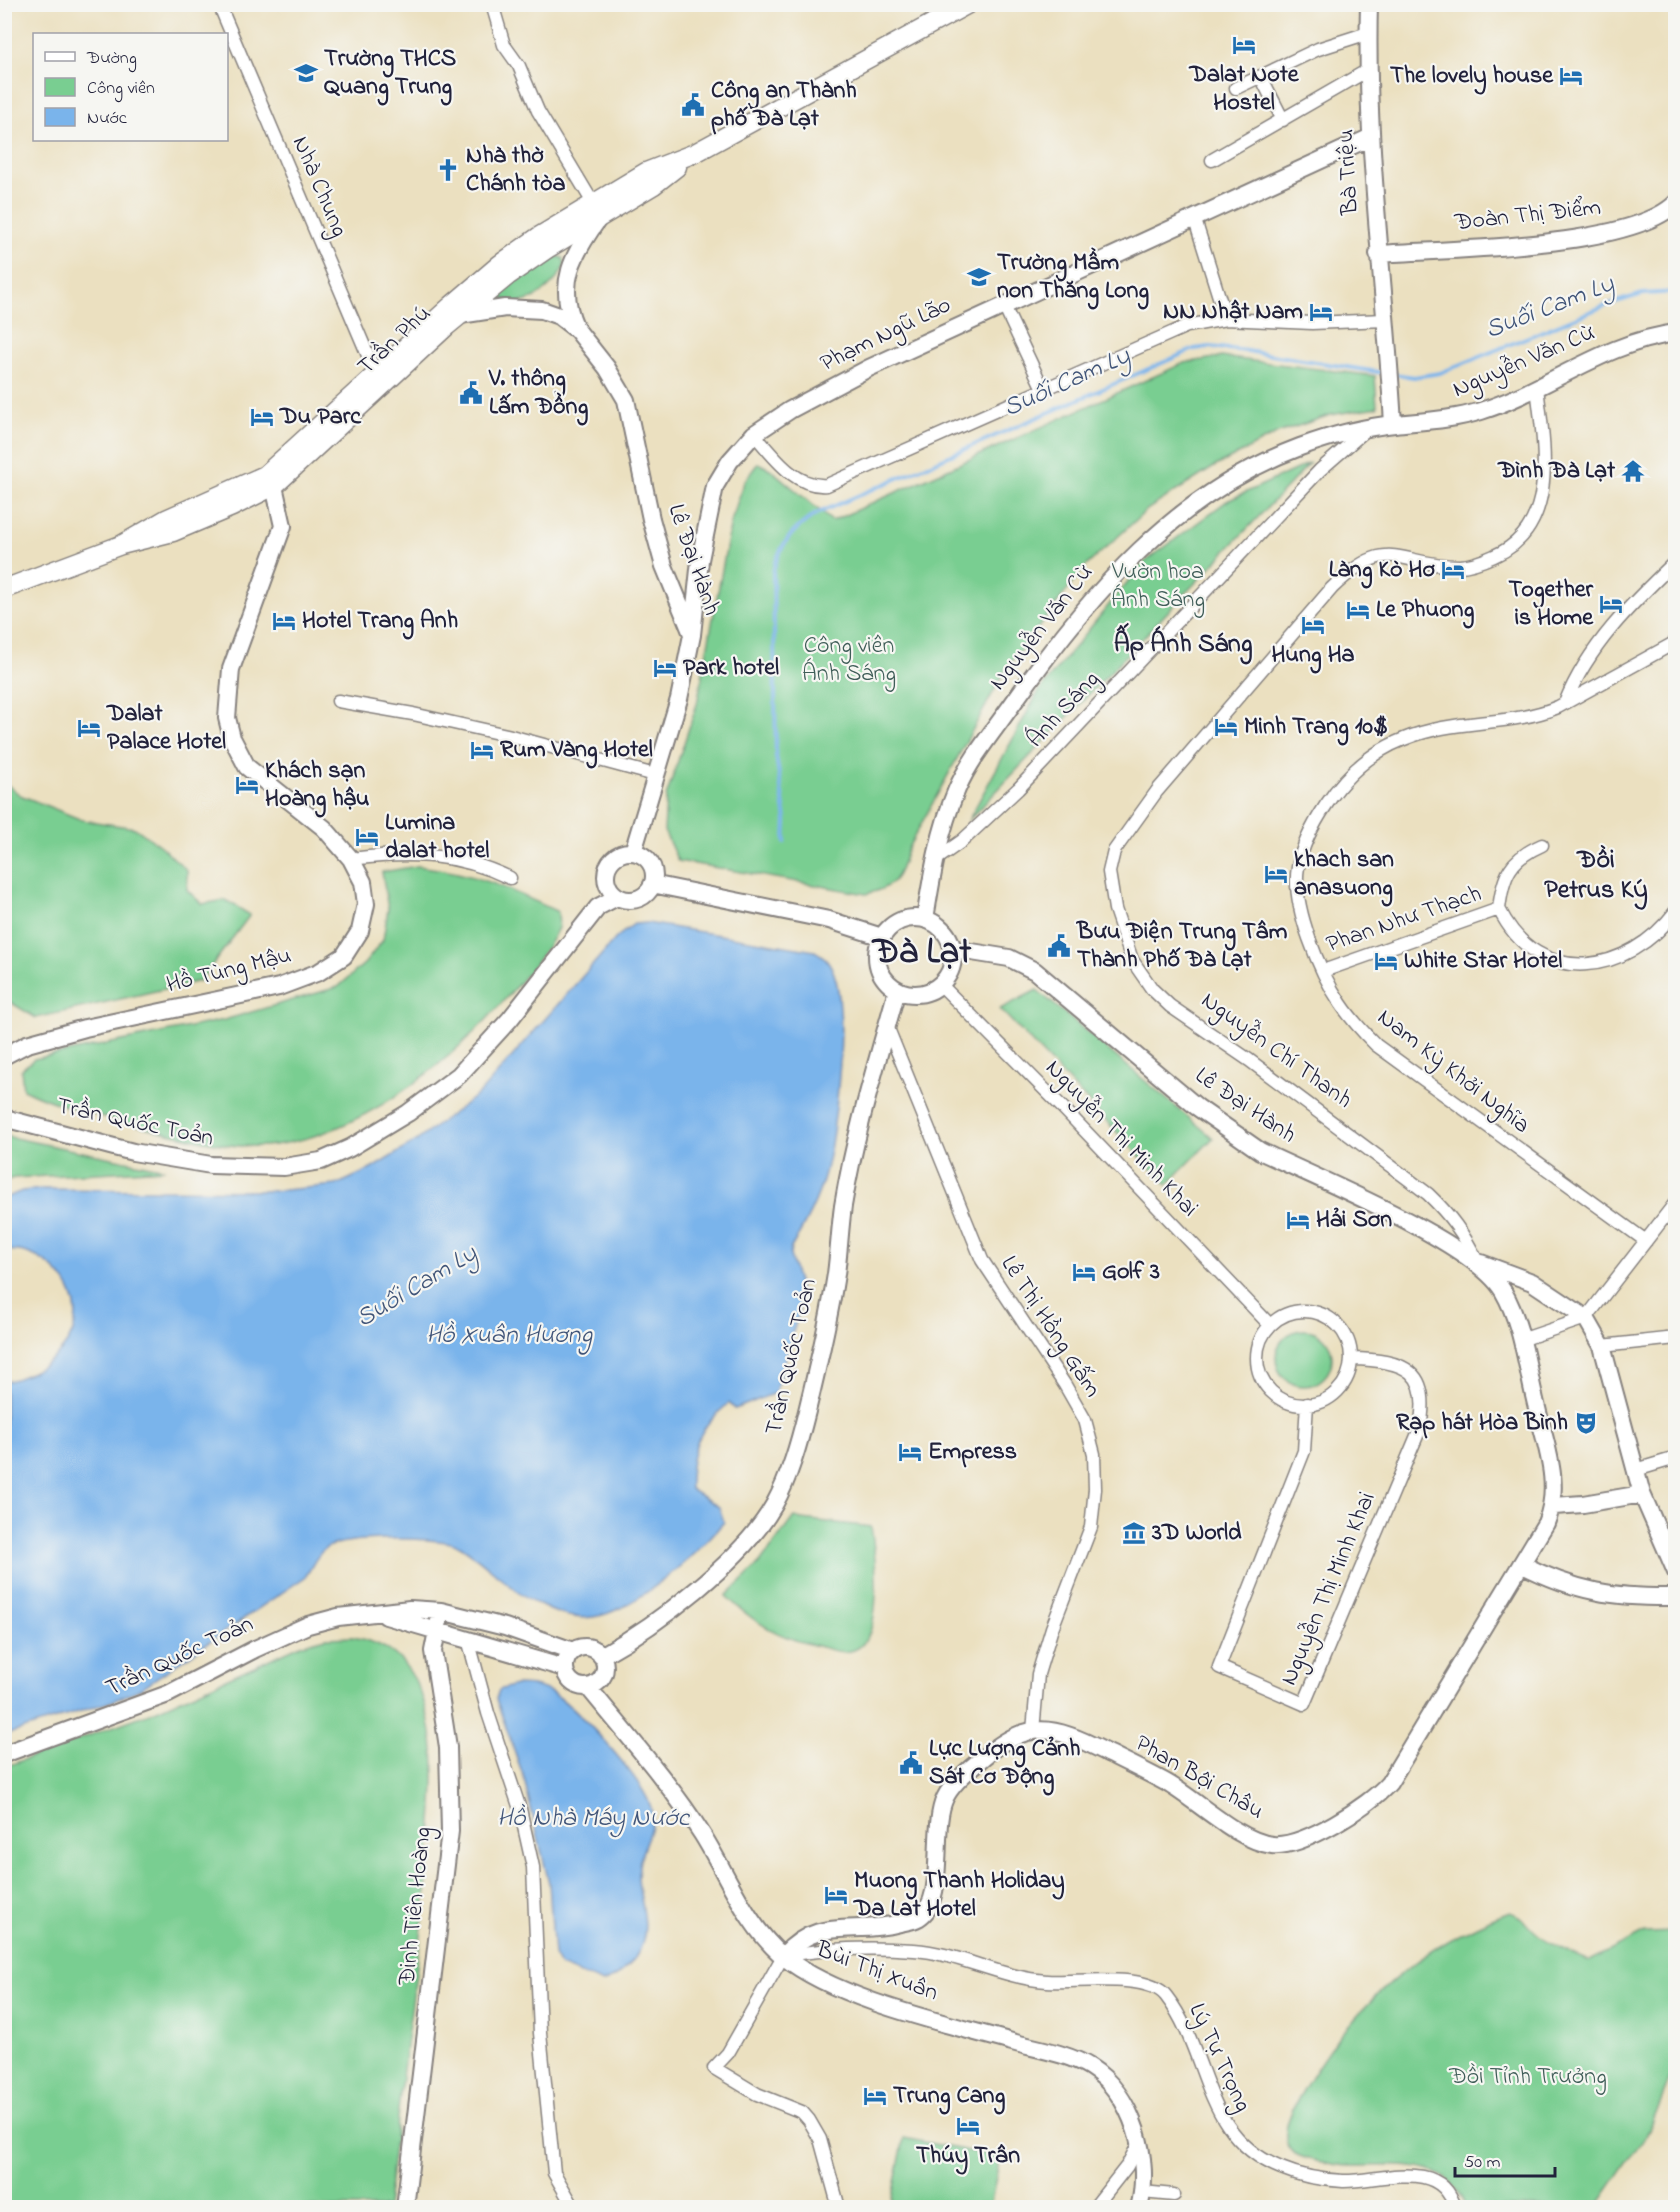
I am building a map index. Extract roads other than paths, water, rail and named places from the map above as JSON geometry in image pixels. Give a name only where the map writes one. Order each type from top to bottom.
[{"type":"main road","name":"Trần Phú","points":[[4,590],[121,544],[173,532],[232,507],[269,480],[456,310],[597,209],[654,185],[695,153],[968,4]]},
{"type":"street","name":"Nhà Chung","points":[[219,4],[378,380]]},
{"type":"street","points":[[492,4],[504,45],[519,66],[538,111],[597,209]]},
{"type":"street","name":"Bà Triệu","points":[[1369,4],[1368,70],[1371,137],[1378,254],[1393,424]]},
{"type":"street","points":[[1236,88],[1318,49],[1368,33]]},
{"type":"street","points":[[1212,160],[1368,70]]},
{"type":"street","points":[[1261,77],[1283,120]]},
{"type":"street","name":"Phạm Ngũ Lão","points":[[692,635],[699,560],[715,486],[730,461],[754,434],[790,410],[869,368],[1371,137]]},
{"type":"street","name":"Đoàn Thị Điểm","points":[[1378,254],[1493,247],[1591,236],[1656,217],[1676,203]]},
{"type":"street","name":"Lê Đại Hành","points":[[576,330],[567,308],[565,293],[575,257],[597,209]]},
{"type":"street","points":[[1194,217],[1226,319]]},
{"type":"street","points":[[1004,306],[1044,391]]},
{"type":"street","name":"Lê Đại Hành","points":[[456,310],[505,308],[542,310],[559,316],[576,330],[607,368],[626,400],[661,556],[692,635],[679,699],[633,852]]},
{"type":"street","points":[[754,434],[796,477],[808,485],[827,485],[1187,326],[1226,319],[1386,328]]},
{"type":"street","name":"Nguyễn Văn Cừ","points":[[925,919],[935,860],[958,788],[972,764],[1063,634],[1115,572],[1176,518],[1242,474],[1299,448],[1367,428],[1447,420],[1482,410],[1537,388],[1604,353],[1639,340],[1676,333]]},
{"type":"street","name":"Nguyễn Chí Thanh","points":[[1477,1261],[1465,1235],[1451,1215],[1428,1194],[1249,1060],[1170,1006],[1152,989],[1132,960],[1121,934],[1109,872],[1114,851],[1156,790],[1332,588],[1359,564],[1379,556],[1398,554],[1461,566],[1504,552],[1523,535],[1535,516],[1543,481],[1543,442],[1537,388]]},
{"type":"street","name":"Ánh Sáng","points":[[935,860],[962,841],[1018,789],[1320,470],[1367,428]]},
{"type":"street","name":"Hồ Tùng Mậu","points":[[4,1056],[27,1044],[85,1028],[279,987],[319,972],[344,956],[360,931],[366,904],[363,882],[351,859],[324,828],[246,766],[232,738],[227,718],[231,669],[283,526],[269,480]]},
{"type":"street","points":[[1565,703],[1578,674],[1600,641],[1625,611],[1676,561]]},
{"type":"street","points":[[1565,703],[1676,642]]},
{"type":"street","points":[[338,701],[413,714],[507,735],[655,775]]},
{"type":"street","name":"Nam Kỳ Khởi Nghĩa","points":[[1565,703],[1540,714],[1452,725],[1402,739],[1381,749],[1355,769],[1335,791],[1319,816],[1298,867],[1300,907],[1323,971],[1340,1002],[1376,1045],[1646,1241]]},
{"type":"street","name":"Phan Như Thạch","points":[[1542,844],[1524,853],[1514,862],[1504,883],[1499,909],[1520,942],[1538,955],[1568,965],[1605,961],[1636,950],[1661,931],[1676,912]]},
{"type":"street","points":[[633,852],[640,854],[650,864],[654,878],[652,884],[649,891],[637,899],[617,897],[611,892],[606,879],[608,865],[619,855],[633,852]]},
{"type":"street","points":[[351,859],[411,854],[462,859],[510,878]]},
{"type":"street","points":[[652,884],[829,920],[882,937]]},
{"type":"street","name":"Trần Quốc Toản","points":[[4,1118],[133,1152],[211,1165],[284,1167],[321,1161],[350,1148],[408,1113],[459,1075],[510,1020],[598,907],[617,897]]},
{"type":"street","name":"Phan Như Thạch","points":[[1323,971],[1499,909]]},
{"type":"street","points":[[925,919],[944,930],[954,949],[952,969],[941,985],[920,995],[897,990],[887,983],[878,967],[877,949],[882,937],[900,921],[925,919]]},
{"type":"street","name":"Lê Đại Hành","points":[[954,949],[1009,958],[1035,971],[1152,1071],[1244,1141],[1425,1231],[1477,1261],[1502,1290],[1521,1340],[1549,1458],[1554,1486],[1554,1506]]},
{"type":"street","name":"Nguyễn Thị Minh Khai","points":[[941,985],[1072,1117],[1270,1325]]},
{"type":"street","name":"Trần Quốc Toản","points":[[601,1656],[631,1639],[739,1551],[774,1505],[786,1478],[799,1442],[823,1343],[836,1274],[843,1206],[872,1074],[897,990]]},
{"type":"street","name":"Lê Thị Hồng Gấm","points":[[887,1026],[982,1260],[1065,1385],[1085,1420],[1094,1454],[1095,1489],[1091,1527],[1052,1628],[1038,1674],[1033,1731]]},
{"type":"street","points":[[1521,1340],[1586,1318],[1676,1202]]},
{"type":"street","points":[[1477,1261],[1532,1282],[1586,1318],[1602,1346],[1642,1494],[1676,1572]]},
{"type":"street","points":[[1294,1311],[1308,1311],[1322,1314],[1334,1321],[1344,1332],[1350,1345],[1351,1359],[1348,1375],[1340,1388],[1328,1398],[1307,1404],[1283,1401],[1271,1392],[1262,1380],[1257,1366],[1257,1351],[1261,1337],[1281,1316],[1294,1311]]},
{"type":"street","points":[[1602,1346],[1676,1338]]},
{"type":"street","name":"Nguyễn Thị Minh Khai","points":[[1307,1404],[1304,1451],[1219,1667],[1304,1704],[1419,1431],[1424,1406],[1421,1388],[1404,1367],[1387,1360],[1351,1359]]},
{"type":"street","points":[[1636,1470],[1676,1458]]},
{"type":"street","points":[[1554,1506],[1583,1504],[1642,1494]]},
{"type":"street","name":"Phan Bội Châu","points":[[783,1956],[797,1940],[818,1931],[887,1927],[918,1918],[933,1897],[936,1828],[945,1797],[967,1772],[998,1745],[1033,1731],[1063,1734],[1096,1747],[1167,1783],[1250,1838],[1273,1845],[1299,1839],[1351,1816],[1375,1799],[1389,1783],[1546,1523],[1554,1506]]},
{"type":"street","points":[[1521,1564],[1580,1590],[1644,1598],[1676,1597]]},
{"type":"street","name":"Trần Quốc Toản","points":[[4,1754],[168,1694],[308,1625],[338,1617],[410,1609],[441,1611],[505,1627],[573,1651]]},
{"type":"street","name":"Đinh Tiên Hoàng","points":[[405,2208],[450,1831],[448,1747],[433,1651],[441,1611]]},
{"type":"street","name":"Trần Quốc Toản","points":[[376,1613],[436,1628],[564,1668]]},
{"type":"street","points":[[468,1639],[520,1809],[533,1868],[540,2033],[554,2173],[574,2208]]},
{"type":"street","points":[[586,1647],[601,1656],[604,1662],[603,1676],[588,1687],[575,1685],[569,1680],[564,1668],[568,1656],[573,1651],[586,1647]]},
{"type":"street","name":"Bùi Thị Xuân","points":[[588,1687],[679,1799],[755,1925],[783,1956],[808,1974],[858,1995],[928,2018],[1073,2059],[1105,2078],[1119,2096],[1139,2142],[1144,2160],[1141,2200]]},
{"type":"street","name":"Lý Tự Trọng","points":[[783,1956],[837,1948],[918,1950],[997,1973],[1046,1981],[1149,1984],[1165,1993],[1175,2011],[1213,2101],[1231,2133],[1248,2150],[1280,2168],[1313,2178],[1344,2181],[1404,2174],[1419,2176],[1434,2181],[1446,2190],[1455,2208]]},
{"type":"street","points":[[783,1956],[728,2053],[714,2068],[757,2094],[802,2112],[820,2139],[839,2208]]},
{"type":"street","points":[[1094,2208],[1127,2166],[1139,2142]]},
{"type":"street","points":[[1141,2200],[1174,2196]]},
{"type":"water","name":"Hồ Xuân Hương","points":[[647,923],[815,951],[829,963],[836,980],[840,1005],[840,1066],[834,1128],[822,1183],[806,1221],[791,1248],[790,1255],[799,1285],[799,1312],[775,1393],[735,1409],[729,1403],[703,1430],[691,1462],[690,1489],[719,1507],[724,1522],[698,1550],[664,1580],[627,1605],[609,1613],[585,1618],[563,1615],[536,1603],[460,1546],[450,1543],[434,1540],[371,1539],[336,1544],[322,1551],[305,1577],[140,1689],[113,1701],[5,1735],[5,1382],[38,1369],[58,1354],[66,1345],[71,1334],[76,1309],[66,1283],[45,1262],[19,1251],[5,1251],[5,1198],[22,1191],[42,1189],[274,1191],[336,1185],[371,1169],[415,1142],[481,1092],[617,937],[634,924]]},
{"type":"water","name":"Hồ Nhà Máy Nước","points":[[515,1685],[545,1689],[579,1714],[624,1764],[646,1796],[651,1808],[652,1823],[640,1859],[638,1873],[644,1915],[644,1938],[641,1948],[630,1964],[622,1972],[603,1983],[560,1966],[554,1955],[549,1883],[523,1775],[496,1699],[499,1690]]},
{"type":"waterway","name":"Suối Cam Ly","points":[[1394,374],[1414,377],[1440,373],[1609,304],[1643,294],[1676,292]]},
{"type":"waterway","name":"Suối Cam Ly","points":[[785,842],[786,820],[776,756],[773,572],[788,538],[808,520],[816,514],[1194,349],[1210,347],[1247,351],[1384,373]]},
{"type":"place","name":"Dalat Note Hostel","points":[[1244,45]]},
{"type":"place","name":"Trường THCS Quang Trung","points":[[306,73]]},
{"type":"place","name":"The lovely house","points":[[1571,76]]},
{"type":"place","name":"Công an Thành phố Đà Lạt","points":[[693,105]]},
{"type":"place","name":"Nhà thờ Chánh tòa","points":[[448,170]]},
{"type":"place","name":"Trường Mầm non Thăng Long","points":[[979,277]]},
{"type":"place","name":"NN Nhật Nam","points":[[1321,312]]},
{"type":"place","name":"V. thông Lấm Đồng","points":[[471,393]]},
{"type":"place","name":"Du Parc","points":[[262,417]]},
{"type":"place","name":"Đình Đà Lạt","points":[[1633,471]]},
{"type":"place","name":"Làng Kò Hơ","points":[[1453,570]]},
{"type":"place","name":"Together is Home","points":[[1611,604]]},
{"type":"place","name":"Le Phuong","points":[[1358,610]]},
{"type":"place","name":"Hotel Trang Anh","points":[[284,621]]},
{"type":"place","name":"Hung Ha","points":[[1313,625]]},
{"type":"place","name":"Park hotel","points":[[665,668]]},
{"type":"place","name":"Minh Trang 10$","points":[[1226,727]]},
{"type":"place","name":"Dalat Palace Hotel","points":[[89,728]]},
{"type":"place","name":"Rum Vàng Hotel","points":[[482,750]]},
{"type":"place","name":"Khách sạn Hoàng hậu","points":[[247,785]]},
{"type":"place","name":"Lumina dalat hotel","points":[[367,837]]},
{"type":"place","name":"khach san anasuong","points":[[1276,874]]},
{"type":"place","name":"Bưu Điện Trung Tâm Thành Phố Đà Lạt","points":[[1059,946]]},
{"type":"place","name":"White Star Hotel","points":[[1386,961]]},
{"type":"place","name":"Hải Sơn","points":[[1298,1220]]},
{"type":"place","name":"Golf 3","points":[[1084,1272]]},
{"type":"place","name":"Rạp hát Hòa Bình","points":[[1586,1423]]},
{"type":"place","name":"Empress","points":[[910,1452]]},
{"type":"place","name":"3D World","points":[[1134,1533]]},
{"type":"place","name":"Lực Lượng Cảnh Sát Cơ Động","points":[[911,1763]]},
{"type":"place","name":"Muong Thanh Holiday Da Lat Hotel","points":[[836,1895]]},
{"type":"place","name":"Trung Cang","points":[[875,2096]]},
{"type":"place","name":"Thúy Trân","points":[[968,2126]]},
{"type":"district","name":"Ấp Ánh Sáng","points":[[1183,645]]},
{"type":"district","name":"Đồi Petrus Ký","points":[[1596,876]]},
{"type":"district","name":"Đà Lạt","points":[[922,953]]},
{"type":"park label","name":"Vườn hoa Ánh Sáng","points":[[1158,586]]},
{"type":"park label","name":"Công viên Ánh Sáng","points":[[849,660]]},
{"type":"park label","name":"Đồi Tỉnh Trưởng","points":[[1528,2077]]}]
